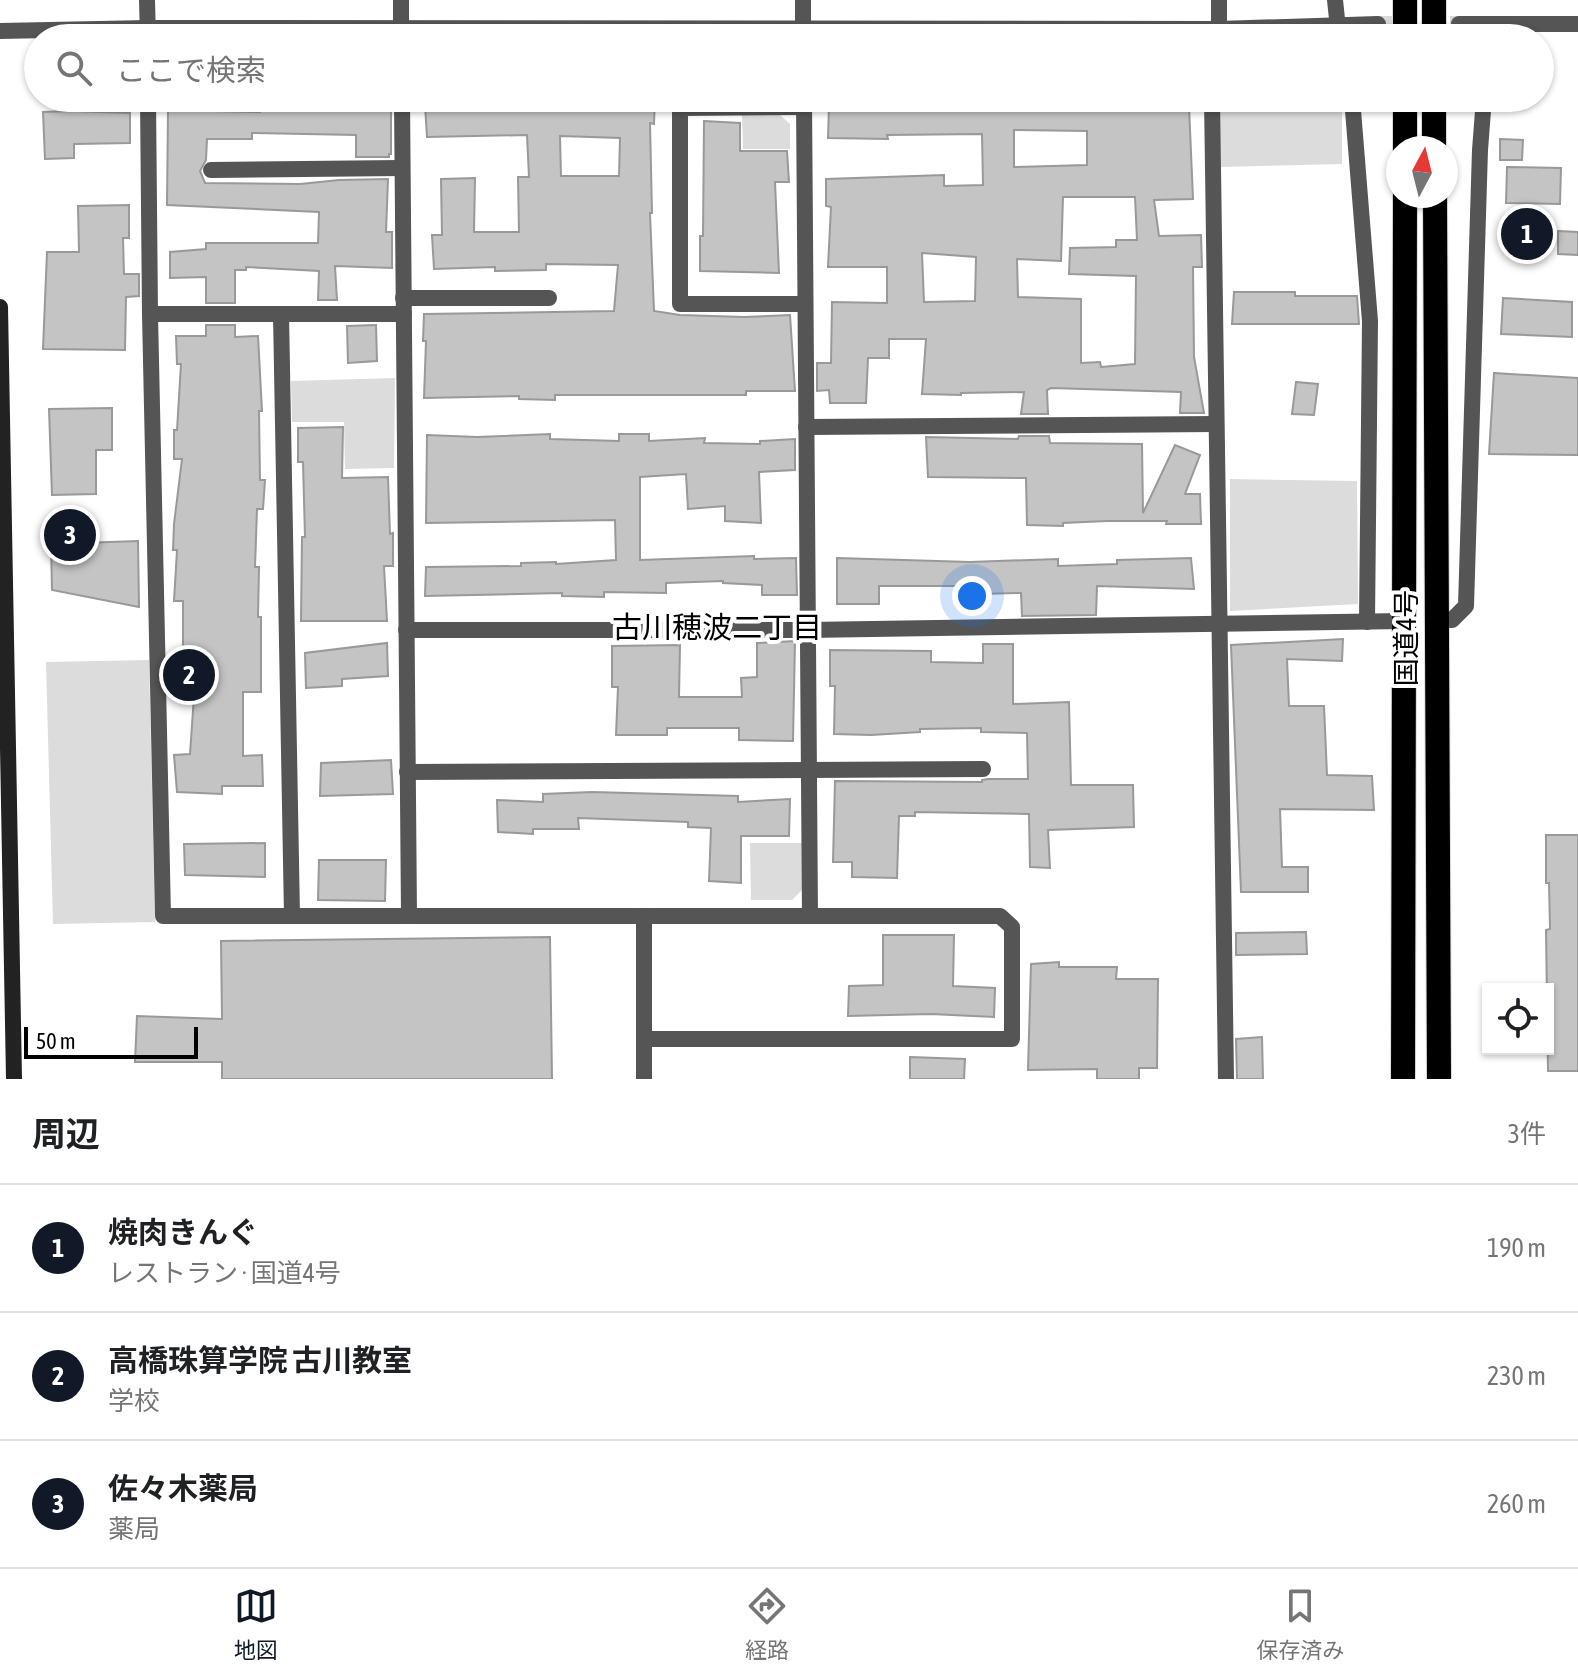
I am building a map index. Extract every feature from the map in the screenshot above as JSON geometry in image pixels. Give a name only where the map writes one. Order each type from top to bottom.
[{"type":"highway","points":[[1405,0],[1405,24]]},
{"type":"highway","points":[[1434,0],[1434,24]]},
{"type":"highway","points":[[1405,112],[1405,136]]},
{"type":"highway","points":[[1434,112],[1434,136]]},
{"type":"highway","name":"国道4号","points":[[1403,1079],[1405,208]]},
{"type":"highway","name":"国道4号","points":[[1435,208],[1439,1079]]},
{"type":"street","points":[[147,0],[148,24]]},
{"type":"street","points":[[401,0],[401,24]]},
{"type":"street","points":[[803,0],[803,24]]},
{"type":"street","points":[[1214,24],[1219,0]]},
{"type":"street","points":[[1335,0],[1337,24]]},
{"type":"street","points":[[1554,26],[1578,24]]},
{"type":"street","points":[[0,31],[24,31]]},
{"type":"street","points":[[148,112],[163,916],[1000,916],[1012,927],[1012,1039],[644,1039]]},
{"type":"street","points":[[402,112],[409,915]]},
{"type":"street","points":[[680,112],[680,304],[805,304]]},
{"type":"street","points":[[804,112],[810,916]]},
{"type":"street","points":[[1212,112],[1226,1079]]},
{"type":"street","points":[[1353,112],[1370,321],[1367,622]]},
{"type":"street","points":[[1436,620],[1452,620],[1466,606],[1483,112]]},
{"type":"street","points":[[211,170],[402,168]]},
{"type":"street","points":[[150,314],[281,314],[549,298]]},
{"type":"street","points":[[0,307],[14,1079]]},
{"type":"street","points":[[281,314],[292,916]]},
{"type":"street","points":[[806,427],[1216,424]]},
{"type":"street","points":[[406,630],[807,630],[1404,621]]},
{"type":"street","points":[[407,772],[983,769]]},
{"type":"street","points":[[644,916],[644,1079]]},
{"type":"shaded area","points":[[1219,112],[1342,112],[1342,164],[1221,167]]},
{"type":"shaded area","points":[[742,114],[779,114],[790,124],[790,149],[743,149]]},
{"type":"shaded area","points":[[395,378],[394,468],[345,469],[344,422],[292,422],[291,381]]},
{"type":"shaded area","points":[[1230,479],[1357,481],[1358,604],[1230,611]]},
{"type":"shaded area","points":[[149,660],[155,922],[53,924],[46,662]]},
{"type":"shaded area","points":[[750,843],[804,843],[804,888],[792,900],[751,900]]},
{"type":"building","points":[[43,112],[130,113],[130,143],[74,144],[74,158],[45,159]]},
{"type":"building","points":[[168,112],[391,112],[389,157],[356,157],[356,135],[252,133],[252,139],[207,139],[206,160],[200,171],[205,183],[300,184],[388,179],[386,232],[392,232],[392,268],[335,266],[337,300],[318,300],[319,271],[246,267],[246,270],[235,270],[235,303],[206,303],[206,277],[170,278],[170,252],[206,249],[206,243],[318,243],[319,212],[167,205]]},
{"type":"building","points":[[425,112],[654,112],[654,124],[650,123],[654,311],[744,317],[790,315],[795,391],[746,391],[746,395],[555,395],[555,400],[519,399],[519,396],[424,398],[424,314],[614,311],[618,265],[546,264],[546,270],[495,271],[495,267],[434,269],[432,235],[442,235],[441,179],[475,178],[474,232],[519,232],[518,177],[529,177],[527,135],[427,137]],"holes":[[[560,136],[620,138],[619,176],[561,176]]]},
{"type":"building","points":[[829,112],[1189,112],[1193,199],[1154,200],[1159,236],[1201,235],[1202,267],[1193,267],[1194,357],[1204,413],[1180,413],[1181,392],[1051,388],[1047,390],[1048,414],[1021,414],[1024,392],[922,394],[926,339],[889,339],[889,358],[868,358],[866,403],[830,403],[829,390],[817,391],[817,363],[831,363],[832,302],[887,303],[887,267],[828,267],[831,207],[826,206],[826,179],[944,175],[944,186],[983,185],[982,134],[887,135],[888,139],[828,138]],"holes":[[[1014,130],[1087,131],[1087,165],[1014,167]],[[1063,197],[1135,197],[1137,240],[1116,240],[1116,247],[1070,248],[1069,274],[1136,276],[1135,364],[1101,367],[1100,362],[1081,363],[1081,299],[1018,297],[1017,259],[1061,261]],[[922,253],[976,257],[975,301],[924,302]]]},
{"type":"building","points":[[704,121],[740,123],[740,151],[787,151],[789,182],[775,182],[779,273],[700,271]]},
{"type":"building","points":[[1500,139],[1523,140],[1522,160],[1500,160]]},
{"type":"building","points":[[1507,167],[1561,168],[1560,204],[1506,203]]},
{"type":"building","points":[[129,205],[129,238],[123,238],[124,274],[139,274],[139,296],[126,297],[125,350],[43,349],[47,252],[79,252],[78,206]]},
{"type":"building","points":[[1558,231],[1578,232],[1578,255],[1558,254]]},
{"type":"building","points":[[1234,292],[1357,296],[1359,324],[1232,324]]},
{"type":"building","points":[[1503,298],[1572,302],[1572,337],[1501,334]]},
{"type":"building","points":[[206,325],[235,325],[235,337],[258,336],[262,411],[259,411],[260,480],[265,480],[263,509],[257,509],[255,567],[259,567],[261,692],[243,692],[243,756],[262,755],[263,786],[222,786],[222,794],[177,792],[174,755],[190,754],[194,696],[175,696],[174,665],[183,665],[183,601],[174,601],[177,550],[173,550],[174,524],[182,459],[174,459],[181,364],[177,364],[176,336],[206,336]]},
{"type":"building","points":[[376,325],[377,361],[348,363],[347,326]]},
{"type":"building","points":[[1494,373],[1578,378],[1578,455],[1489,454]]},
{"type":"building","points":[[1296,382],[1318,384],[1314,415],[1292,414]]},
{"type":"building","points":[[112,408],[112,450],[96,450],[96,494],[52,495],[49,409]]},
{"type":"building","points":[[343,427],[342,478],[388,477],[393,566],[384,566],[387,621],[301,621],[302,537],[305,537],[303,462],[298,462],[298,428]]},
{"type":"building","points":[[550,434],[550,439],[619,441],[619,434],[649,434],[649,441],[705,438],[704,443],[760,444],[760,441],[795,439],[795,470],[759,472],[761,523],[725,521],[725,506],[688,509],[686,474],[640,477],[640,560],[754,556],[754,559],[796,558],[797,595],[762,595],[762,585],[723,581],[666,583],[666,593],[604,592],[604,597],[562,596],[562,593],[425,596],[426,567],[521,566],[521,563],[616,560],[615,520],[426,523],[427,435],[477,437]]},
{"type":"building","points":[[1019,436],[1049,436],[1050,443],[1142,444],[1143,513],[1175,445],[1200,455],[1185,494],[1200,494],[1201,524],[1107,521],[1063,523],[1063,526],[1027,525],[1026,478],[928,477],[926,437],[1018,439]]},
{"type":"building","points":[[138,541],[139,607],[52,590],[51,544]]},
{"type":"building","points":[[837,558],[970,562],[1058,559],[1058,566],[1117,564],[1117,560],[1191,558],[1194,589],[1097,586],[1096,615],[1022,616],[1021,593],[979,594],[979,586],[879,586],[879,604],[837,604]]},
{"type":"building","points":[[1343,639],[1342,661],[1287,659],[1289,706],[1324,706],[1327,775],[1372,776],[1374,810],[1280,809],[1282,867],[1308,867],[1308,892],[1241,892],[1231,645]]},
{"type":"building","points":[[795,641],[793,741],[739,740],[739,728],[667,728],[667,735],[616,735],[618,687],[612,687],[612,646],[680,645],[679,697],[742,697],[741,678],[757,677],[757,643]]},
{"type":"building","points":[[387,643],[388,676],[342,679],[342,686],[306,688],[305,653]]},
{"type":"building","points":[[983,644],[1013,644],[1013,704],[1069,702],[1071,785],[1133,785],[1134,827],[1048,830],[1050,868],[1030,867],[1029,814],[915,812],[915,816],[899,816],[897,878],[852,877],[852,862],[833,862],[835,781],[982,782],[988,779],[1028,779],[1027,733],[981,732],[981,728],[920,729],[920,732],[871,735],[834,734],[835,686],[830,686],[830,650],[931,651],[931,662],[983,663]]},
{"type":"building","points":[[391,760],[393,794],[320,796],[321,763]]},
{"type":"building","points":[[592,792],[738,796],[738,802],[790,799],[789,836],[741,836],[741,883],[709,881],[711,828],[688,827],[688,822],[578,818],[579,829],[533,829],[533,834],[498,832],[497,800],[543,802],[543,794]]},
{"type":"building","points":[[1546,835],[1578,835],[1578,1071],[1548,1071],[1548,1055],[1554,1055],[1554,983],[1547,983],[1546,930],[1550,929],[1549,883],[1546,883]]},
{"type":"building","points":[[265,843],[265,877],[185,875],[184,844]]},
{"type":"building","points":[[319,860],[386,860],[385,901],[318,900]]},
{"type":"building","points":[[1306,932],[1307,954],[1236,955],[1236,933]]},
{"type":"building","points":[[883,935],[954,935],[953,986],[995,988],[994,1017],[931,1014],[848,1016],[849,986],[883,985]]},
{"type":"building","points":[[550,937],[552,1079],[222,1079],[222,1062],[135,1062],[137,1016],[222,1019],[221,941]]},
{"type":"building","points":[[1059,962],[1059,967],[1117,967],[1116,979],[1158,979],[1157,1068],[1139,1068],[1139,1079],[1097,1079],[1097,1069],[1028,1070],[1031,964]]},
{"type":"building","points":[[1262,1037],[1263,1079],[1237,1079],[1236,1039]]},
{"type":"building","points":[[910,1057],[965,1059],[964,1079],[910,1079]]},
{"type":"tunnel","points":[[1378,24],[1459,24]]},
{"type":"place","name":"焼肉きんぐ","points":[[1527,234]]},
{"type":"place","name":"佐々木薬局","points":[[70,535]]},
{"type":"place","name":"高橋珠算学院 古川教室","points":[[189,675]]},
{"type":"district","name":"古川穂波二丁目","points":[[717,628]]}]
